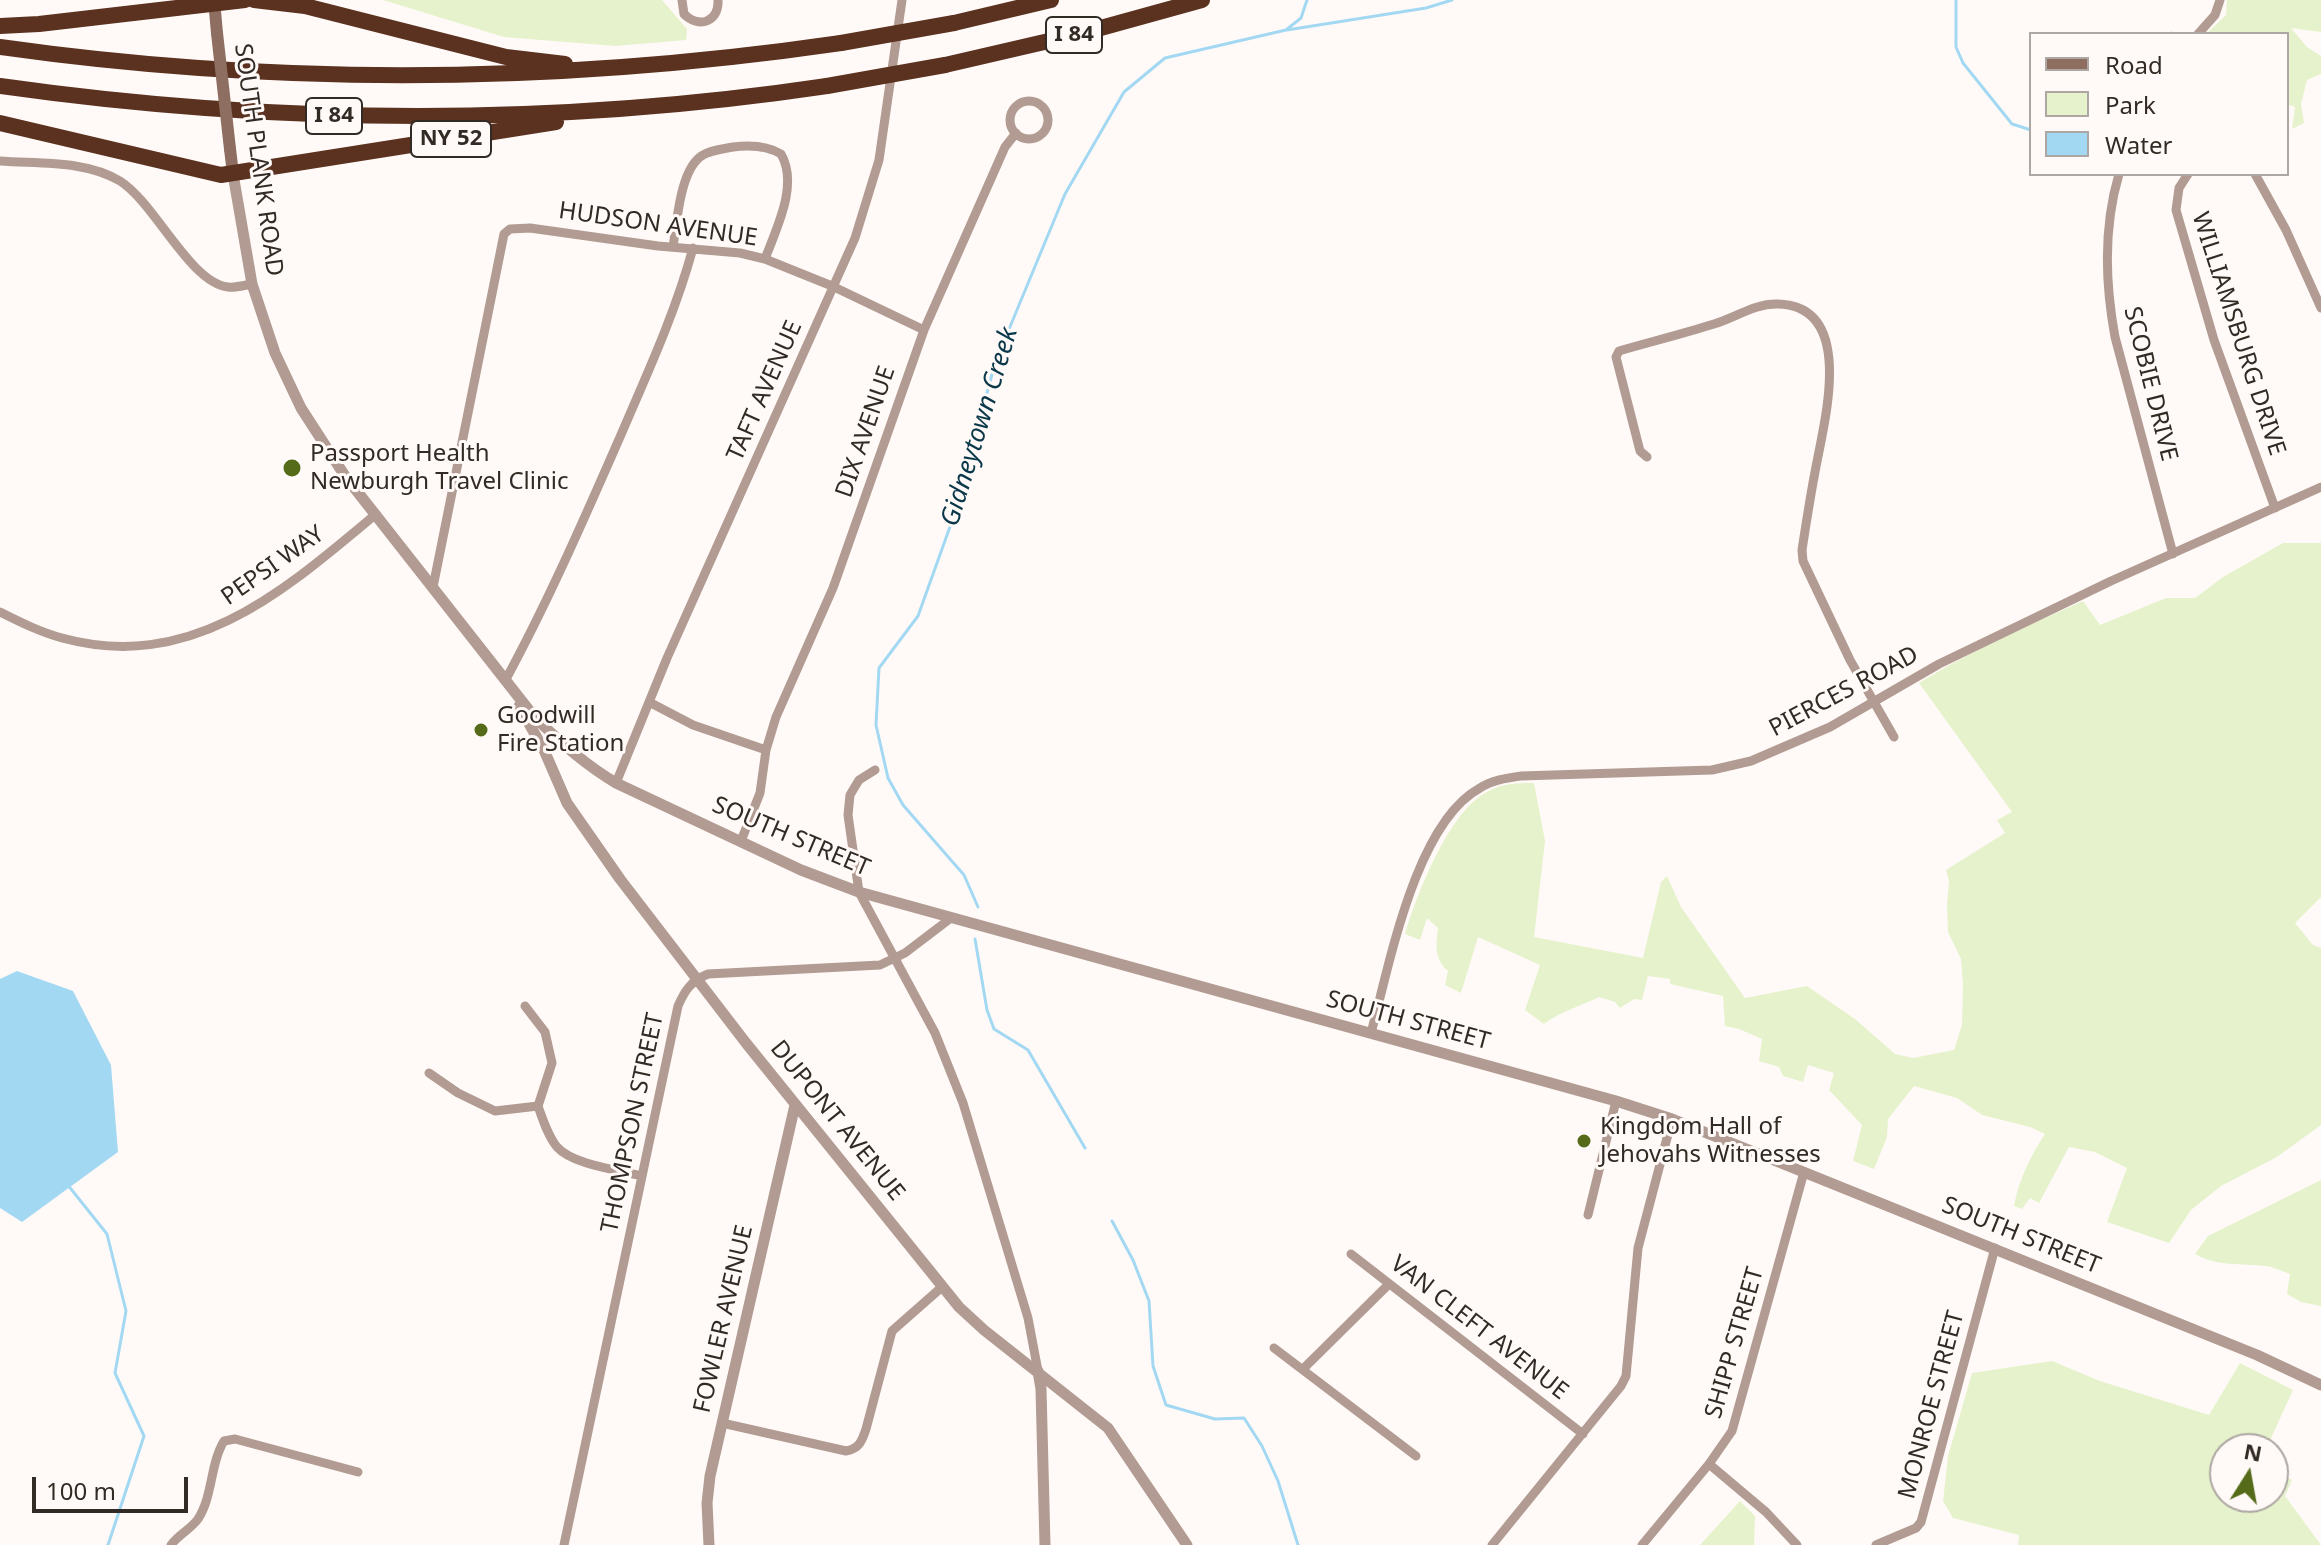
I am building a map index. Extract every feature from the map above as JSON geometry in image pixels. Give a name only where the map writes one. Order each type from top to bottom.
[{"type":"highway","points":[[0,26],[245,0]]},
{"type":"highway","points":[[254,0],[305,6],[479,52],[530,62],[667,65]]},
{"type":"highway","name":"I 84","points":[[0,47],[173,67],[342,76],[497,76],[667,65],[841,43],[954,23],[1051,0]]},
{"type":"highway","name":"I 84","points":[[0,86],[156,106],[324,116],[498,116],[670,105],[827,86],[945,65],[1079,34],[1202,0]]},
{"type":"highway","name":"NY 52","points":[[233,174],[670,105]]},
{"type":"highway","points":[[0,123],[210,174],[233,174]]},
{"type":"main road","name":"SOUTH PLANK ROAD","points":[[214,2],[233,174]]},
{"type":"street","points":[[682,0],[684,14],[700,23],[716,14],[718,0]]},
{"type":"street","name":"TAFT AVENUE","points":[[616,783],[855,238],[879,160],[902,0]]},
{"type":"street","points":[[2200,32],[2215,15],[2220,0]]},
{"type":"street","points":[[1028,101],[1040,105],[1047,115],[1047,127],[1043,132],[1033,138],[1016,133],[1011,122],[1013,111],[1028,101]]},
{"type":"street","name":"DIX AVENUE","points":[[741,841],[760,793],[766,750],[776,717],[833,588],[924,330],[1005,147],[1016,133]]},
{"type":"street","points":[[673,247],[685,178],[695,161],[712,151],[737,146],[762,146],[781,154],[788,175],[783,209],[765,259]]},
{"type":"street","points":[[0,161],[76,166],[121,182],[140,198],[202,273],[215,283],[228,287],[252,284]]},
{"type":"street","name":"SOUTH PLANK ROAD","points":[[233,174],[252,284],[275,353],[293,393],[345,476],[505,681]]},
{"type":"street","name":"SCOBIE DRIVE","points":[[2119,176],[2107,235],[2108,302],[2173,554]]},
{"type":"street","name":"WILLIAMSBURG DRIVE","points":[[2187,176],[2179,188],[2176,210],[2214,340],[2275,508]]},
{"type":"street","points":[[2256,176],[2286,230],[2321,308]]},
{"type":"street","name":"HUDSON AVENUE","points":[[433,587],[504,234],[510,229],[517,227],[740,253],[765,259],[832,286],[924,330]]},
{"type":"street","points":[[505,681],[529,637],[598,488],[679,299],[693,248]]},
{"type":"street","points":[[1647,457],[1640,451],[1616,357],[1619,351],[1768,305],[1789,306],[1802,310],[1811,318],[1823,337],[1829,358],[1830,389],[1802,550],[1803,561],[1873,704],[1894,737]]},
{"type":"street","name":"PIERCES ROAD","points":[[1371,1033],[1403,912],[1422,862],[1451,815],[1480,787],[1521,776],[1712,770],[1751,761],[1798,743],[1873,704],[1939,664],[2321,487]]},
{"type":"street","name":"PEPSI WAY","points":[[0,612],[62,638],[101,645],[169,642],[222,626],[251,609],[376,514]]},
{"type":"street","name":"SOUTH STREET","points":[[505,681],[561,744],[589,766],[616,783],[801,870],[859,892],[1672,1119],[2257,1355],[2321,1385]]},
{"type":"street","name":"DUPONT AVENUE","points":[[505,681],[544,750],[567,803],[620,879],[795,1105],[942,1287],[984,1330],[1108,1428],[1187,1545]]},
{"type":"street","points":[[649,702],[693,725],[766,750]]},
{"type":"street","points":[[875,770],[859,780],[850,795],[848,815],[859,892],[935,1033],[963,1103],[1028,1318],[1041,1389],[1045,1545]]},
{"type":"street","points":[[698,978],[708,974],[880,965],[896,958],[951,918]]},
{"type":"street","name":"THOMPSON STREET","points":[[564,1545],[678,1006],[685,990],[698,978]]},
{"type":"street","points":[[525,1006],[545,1032],[552,1063],[538,1106],[550,1137],[566,1155],[642,1176]]},
{"type":"street","points":[[429,1073],[458,1093],[495,1111],[538,1106]]},
{"type":"street","points":[[1588,1215],[1616,1101]]},
{"type":"street","name":"FOWLER AVENUE","points":[[709,1545],[707,1503],[722,1423],[795,1105]]},
{"type":"street","points":[[1492,1545],[1626,1376],[1638,1248],[1672,1119]]},
{"type":"street","name":"SHIPP STREET","points":[[1642,1545],[1732,1431],[1804,1172]]},
{"type":"street","name":"MONROE STREET","points":[[1876,1545],[1916,1528],[1921,1522],[1995,1248]]},
{"type":"street","name":"VAN CLEFT AVENUE","points":[[1351,1254],[1583,1434]]},
{"type":"street","points":[[1303,1369],[1389,1284]]},
{"type":"street","points":[[722,1423],[853,1450],[861,1443],[866,1429],[892,1331],[942,1287]]},
{"type":"street","points":[[1274,1348],[1416,1456]]},
{"type":"street","points":[[171,1545],[197,1519],[206,1499],[218,1450],[224,1441],[235,1439],[358,1472]]},
{"type":"street","points":[[1709,1464],[1766,1512],[1797,1545]]},
{"type":"green space","points":[[383,0],[662,0],[687,29],[686,40],[615,46],[504,37]]},
{"type":"green space","points":[[2227,0],[2321,0],[2321,32],[2291,28],[2307,47],[2321,56],[2321,74],[2307,80],[2301,104],[2304,123],[2292,129],[2295,107],[2289,105],[2289,32],[2208,32],[2226,15]]},
{"type":"green space","points":[[2283,543],[2321,543],[2321,897],[2295,923],[2313,945],[2321,948],[2321,1125],[2277,1157],[2221,1186],[2191,1210],[2169,1243],[2107,1222],[2127,1168],[2095,1152],[2069,1147],[2039,1203],[2030,1198],[2022,1209],[2014,1206],[2026,1168],[2045,1134],[1982,1115],[1957,1098],[1914,1086],[1888,1119],[1887,1137],[1874,1169],[1853,1161],[1862,1125],[1829,1090],[1834,1073],[1808,1065],[1803,1082],[1783,1076],[1779,1067],[1759,1061],[1762,1039],[1725,1026],[1723,996],[1670,984],[1670,979],[1648,976],[1642,1000],[1634,999],[1620,1008],[1615,1002],[1599,997],[1544,1024],[1525,1010],[1540,965],[1478,937],[1461,993],[1445,985],[1448,971],[1438,957],[1438,928],[1427,918],[1420,940],[1405,934],[1436,855],[1460,817],[1473,802],[1493,789],[1510,784],[1534,783],[1545,841],[1534,937],[1643,958],[1661,882],[1667,876],[1681,907],[1745,998],[1807,986],[1855,1019],[1895,1054],[1913,1058],[1954,1050],[1962,1025],[1963,985],[1961,959],[1948,932],[1949,881],[1946,870],[2005,833],[1997,820],[2012,812],[1919,683],[2020,629],[2083,601],[2100,625],[2166,598],[2195,598],[2223,577]]},
{"type":"green space","points":[[2321,1180],[2321,1306],[2301,1302],[2287,1294],[2290,1274],[2268,1267],[2212,1261],[2195,1254],[2208,1236]]},
{"type":"green space","points":[[2052,1361],[2100,1381],[2209,1415],[2240,1363],[2293,1390],[2273,1433],[2209,1433],[2209,1513],[2289,1513],[2289,1501],[2321,1545],[2018,1545],[2019,1535],[1953,1518],[1943,1501],[1948,1456],[1972,1373]]},
{"type":"green space","points":[[1740,1501],[1755,1516],[1754,1545],[1700,1545]]},
{"type":"water","points":[[17,971],[73,991],[111,1065],[118,1152],[22,1222],[0,1208],[0,979]]},
{"type":"waterway","name":"Gidneytown Creek","points":[[978,907],[964,875],[903,805],[888,778],[876,725],[879,668],[918,616],[956,510],[995,363],[1065,194],[1124,92],[1165,58],[1286,30],[1301,18],[1307,0]]},
{"type":"waterway","points":[[1287,30],[1426,8],[1452,0]]},
{"type":"waterway","points":[[1956,0],[1956,47],[1963,63],[2012,124],[2029,129]]},
{"type":"waterway","name":"Gidneytown Creek","points":[[975,939],[987,1010],[994,1029],[1028,1050],[1085,1148]]},
{"type":"waterway","points":[[67,1184],[107,1234],[126,1311],[115,1373],[144,1436],[108,1545]]},
{"type":"waterway","name":"Gidneytown Creek","points":[[1112,1221],[1133,1260],[1149,1301],[1153,1366],[1166,1405],[1215,1419],[1244,1418],[1262,1446],[1278,1481],[1298,1545]]},
{"type":"place","name":"Passport Health Newburgh Travel Clinic","points":[[292,468]]},
{"type":"place","name":"Goodwill Fire Station","points":[[481,730]]},
{"type":"place","name":"Kingdom Hall of Jehovahs Witnesses","points":[[1584,1141]]}]
